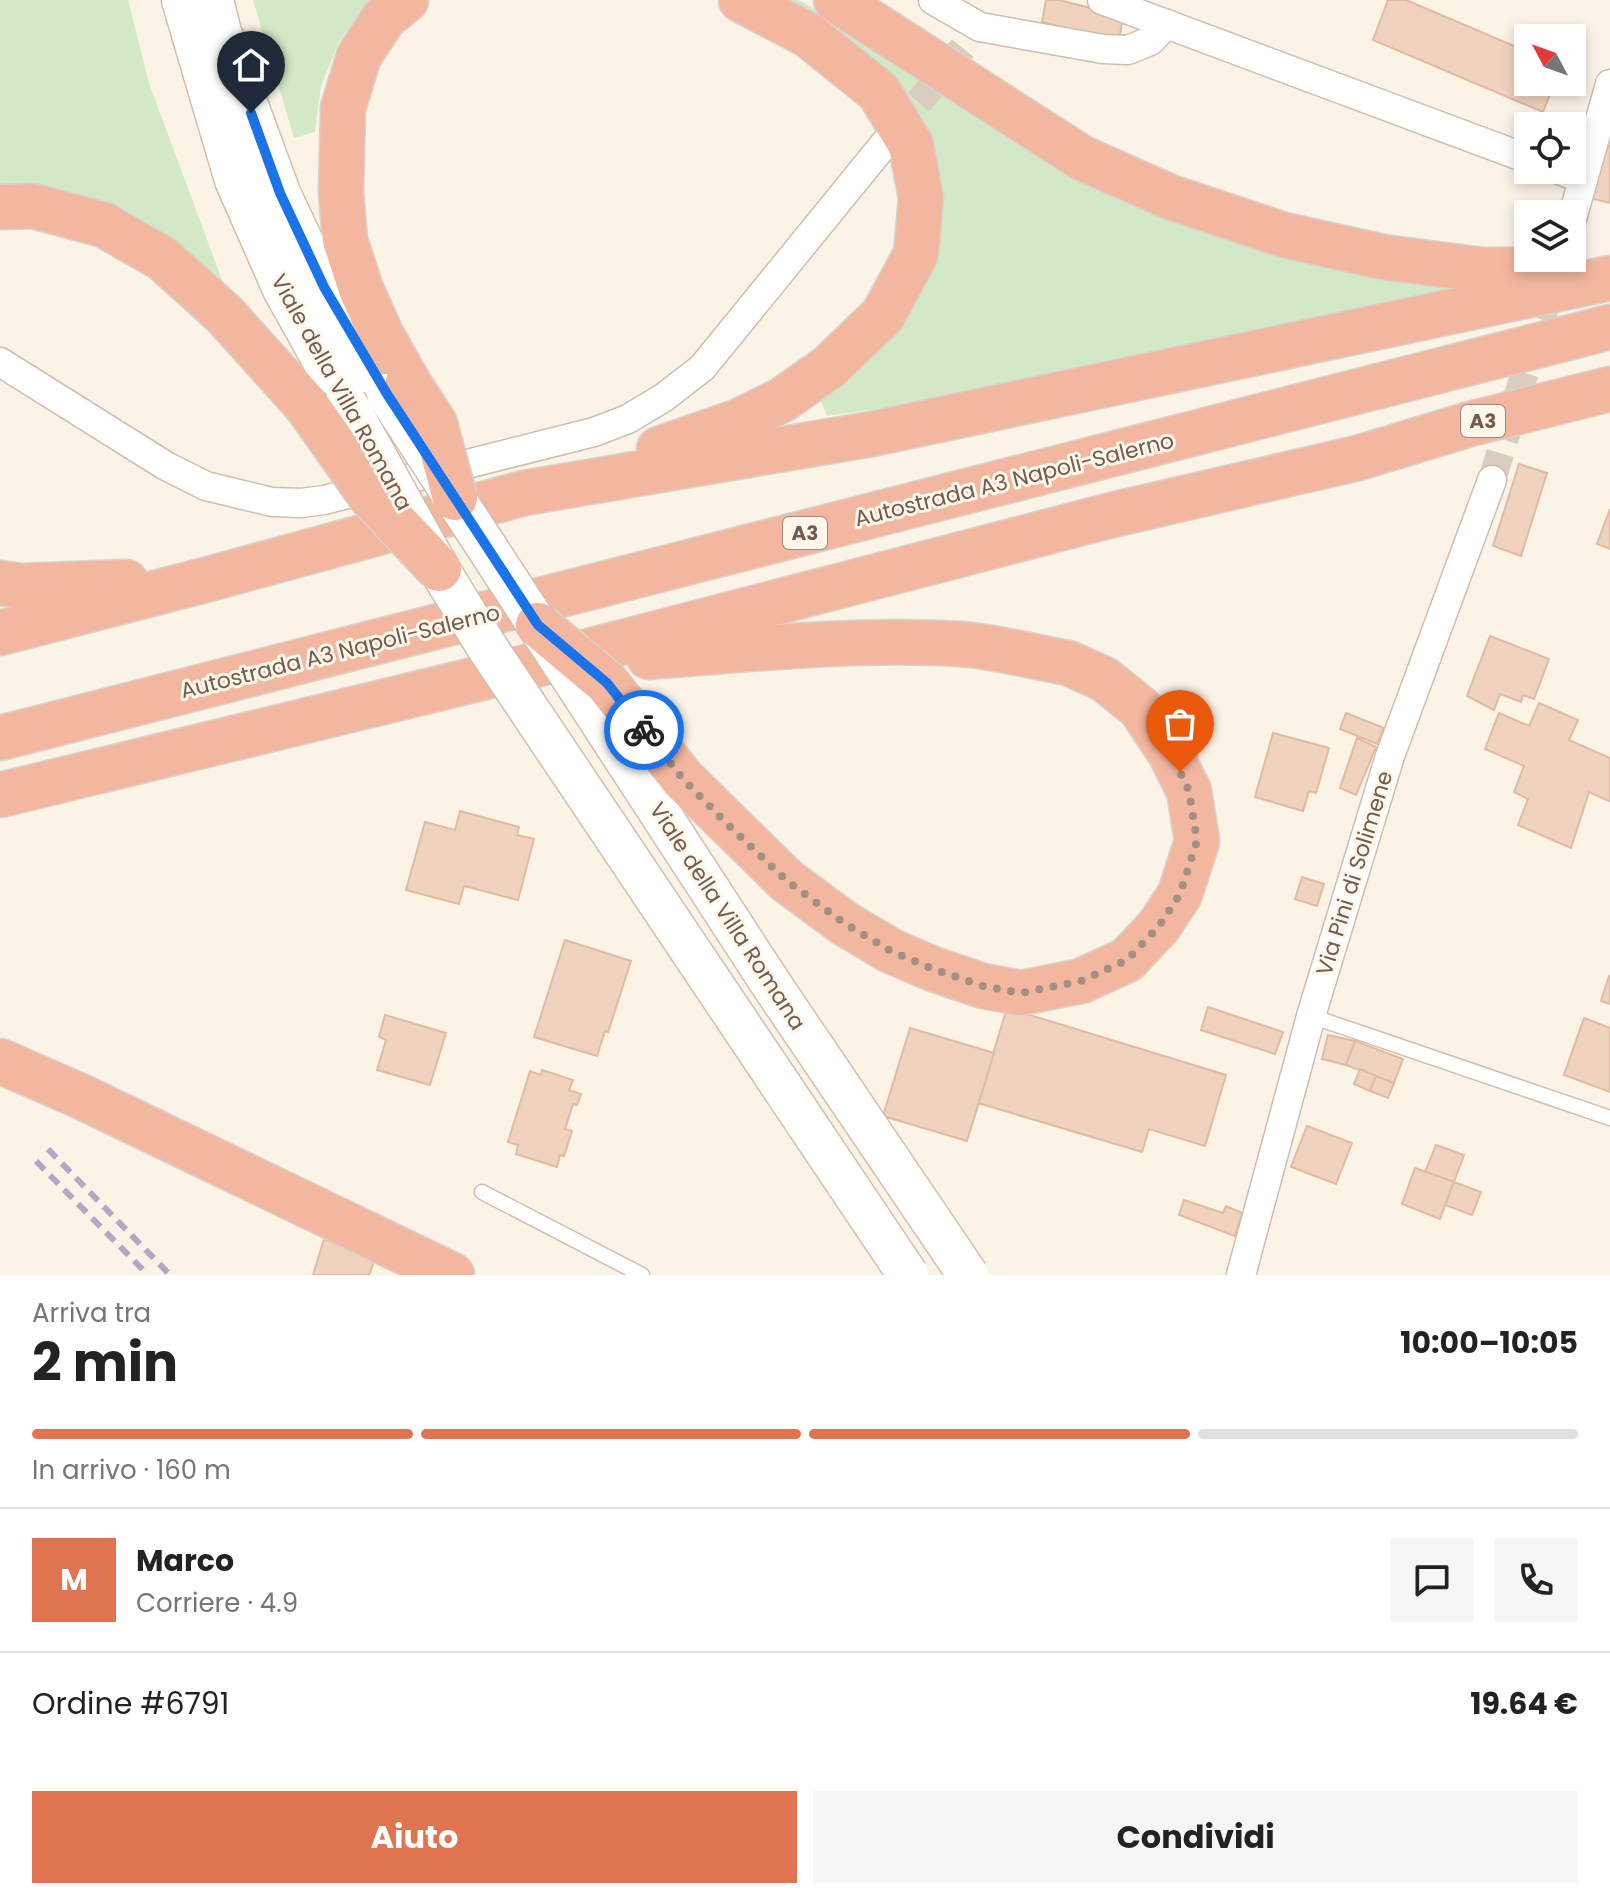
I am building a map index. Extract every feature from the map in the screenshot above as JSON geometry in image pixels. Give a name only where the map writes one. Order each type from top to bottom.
[{"type":"highway","points":[[406,0],[384,18],[359,56],[343,108],[341,192],[345,240],[398,388],[435,424],[455,498]]},
{"type":"highway","points":[[0,633],[524,493],[737,422],[782,400],[829,367],[883,315],[916,254],[921,198],[911,145],[879,92],[808,35],[741,0]]},
{"type":"highway","points":[[836,0],[1082,158],[1170,197],[1284,235],[1383,257],[1483,270],[1610,267]]},
{"type":"highway","points":[[0,207],[33,206],[104,225],[163,259],[326,404],[371,497],[439,569]]},
{"type":"highway","points":[[524,493],[872,434],[1610,278]]},
{"type":"highway","name":"Autostrada A3 Napoli-Salerno","points":[[0,738],[1610,327]]},
{"type":"highway","name":"A3","points":[[0,798],[537,645],[1358,458],[1470,424],[1610,389]]},
{"type":"highway","points":[[0,583],[20,586],[209,579]]},
{"type":"highway","points":[[963,644],[1068,663],[1104,679],[1140,708],[1170,753],[1189,791],[1197,841],[1180,894],[1159,926],[1127,960],[1081,981],[1021,993],[983,986],[933,969],[891,951],[844,923],[787,881],[683,779],[607,683],[537,645],[963,644]]},
{"type":"highway","points":[[0,1061],[80,1096],[452,1275]]},
{"type":"main road","name":"Viale della Villa Romana","points":[[182,0],[235,180],[283,289],[326,404]]},
{"type":"main road","name":"Viale della Villa Romana","points":[[213,0],[221,32],[290,215],[324,287],[398,388]]},
{"type":"main road","name":"Viale della Villa Romana","points":[[455,498],[537,645],[968,1275]]},
{"type":"main road","points":[[439,569],[487,647],[908,1275]]},
{"type":"street","points":[[933,0],[971,38],[1128,50],[1150,41],[1167,24]]},
{"type":"street","points":[[1102,0],[1514,154]]},
{"type":"street","points":[[1586,140],[1610,84]]},
{"type":"street","points":[[0,362],[166,466],[206,486],[272,502],[312,502],[354,493],[594,432],[628,419],[663,398],[702,368],[886,142]]},
{"type":"street","name":"Via Pini di Solimene","points":[[1241,1275],[1311,1016],[1390,756],[1492,480]]},
{"type":"lane","points":[[1311,1016],[1610,1118]]},
{"type":"lane","points":[[482,1192],[642,1275]]},
{"type":"green space","points":[[0,0],[128,0],[149,83],[229,299],[0,187]]},
{"type":"green space","points":[[253,0],[369,0],[339,42],[321,86],[315,132],[294,138]]},
{"type":"green space","points":[[769,0],[798,0],[880,43],[1060,162],[1451,287],[1447,307],[1104,376],[827,416],[818,394],[861,359],[929,167]]},
{"type":"building","points":[[1046,0],[1059,0],[1123,16],[1119,41],[1042,22]]},
{"type":"building","points":[[1388,0],[1406,0],[1514,46],[1514,96],[1549,96],[1543,112],[1373,40]]},
{"type":"building","points":[[1610,146],[1610,203],[1590,198]]},
{"type":"building","points":[[1519,464],[1547,473],[1521,556],[1493,546]]},
{"type":"building","points":[[1610,509],[1610,549],[1597,544]]},
{"type":"building","points":[[1490,636],[1549,659],[1534,699],[1523,695],[1521,702],[1500,694],[1494,710],[1467,696]]},
{"type":"building","points":[[1539,703],[1578,720],[1569,740],[1610,758],[1610,799],[1589,792],[1571,848],[1518,825],[1528,799],[1514,792],[1524,766],[1485,749],[1499,713],[1529,726]]},
{"type":"building","points":[[1346,713],[1384,728],[1377,744],[1340,729]]},
{"type":"building","points":[[1273,733],[1329,748],[1316,793],[1309,791],[1303,811],[1255,797]]},
{"type":"building","points":[[1357,738],[1376,747],[1356,795],[1340,788]]},
{"type":"building","points":[[460,811],[519,827],[517,835],[534,839],[518,900],[464,886],[459,904],[406,890],[425,822],[455,830]]},
{"type":"building","points":[[1302,877],[1324,884],[1317,906],[1295,899]]},
{"type":"building","points":[[565,940],[631,961],[597,1056],[534,1037]]},
{"type":"building","points":[[1610,977],[1610,1004],[1601,1001]]},
{"type":"building","points":[[1208,1007],[1283,1032],[1275,1054],[1201,1030]]},
{"type":"building","points":[[1007,1008],[1226,1075],[1205,1146],[1149,1129],[1142,1152],[978,1103]]},
{"type":"building","points":[[385,1015],[446,1033],[430,1085],[377,1070],[386,1040],[379,1037]]},
{"type":"building","points":[[1584,1018],[1610,1028],[1610,1092],[1564,1075]]},
{"type":"building","points":[[910,1028],[994,1053],[967,1141],[883,1116]]},
{"type":"building","points":[[1328,1035],[1355,1041],[1346,1065],[1322,1059]]},
{"type":"building","points":[[1355,1041],[1403,1059],[1394,1083],[1346,1065]]},
{"type":"building","points":[[1360,1069],[1376,1076],[1370,1091],[1354,1084]]},
{"type":"building","points":[[542,1070],[573,1080],[569,1090],[581,1094],[577,1105],[573,1104],[565,1129],[572,1131],[557,1167],[516,1154],[518,1145],[508,1142],[530,1071],[541,1075]]},
{"type":"building","points":[[1376,1076],[1394,1083],[1388,1098],[1370,1091]]},
{"type":"building","points":[[1307,1126],[1352,1143],[1336,1184],[1291,1167]]},
{"type":"building","points":[[1436,1145],[1464,1155],[1454,1182],[1425,1172]]},
{"type":"building","points":[[1415,1168],[1454,1182],[1440,1219],[1402,1204]]},
{"type":"building","points":[[1454,1182],[1481,1192],[1472,1215],[1445,1205]]},
{"type":"building","points":[[1184,1200],[1223,1213],[1226,1206],[1242,1213],[1235,1236],[1179,1215]]},
{"type":"building","points":[[324,1239],[374,1261],[369,1275],[313,1275]]},
{"type":"tunnel","points":[[892,135],[963,48]]},
{"type":"tunnel","points":[[1492,480],[1554,278]]},
{"type":"railway","points":[[48,1149],[170,1275]]},
{"type":"railway","points":[[36,1161],[148,1275]]},
{"type":"way so far","points":[[644,730],[683,779],[724,821],[787,881],[844,923],[891,951],[933,969],[983,986],[1021,993],[1081,981],[1127,960],[1159,926],[1180,894],[1197,841],[1189,791],[1180,772]]},
{"type":"route","points":[[251,113],[280,193],[324,287],[387,394],[538,625],[607,683],[644,730]]}]
